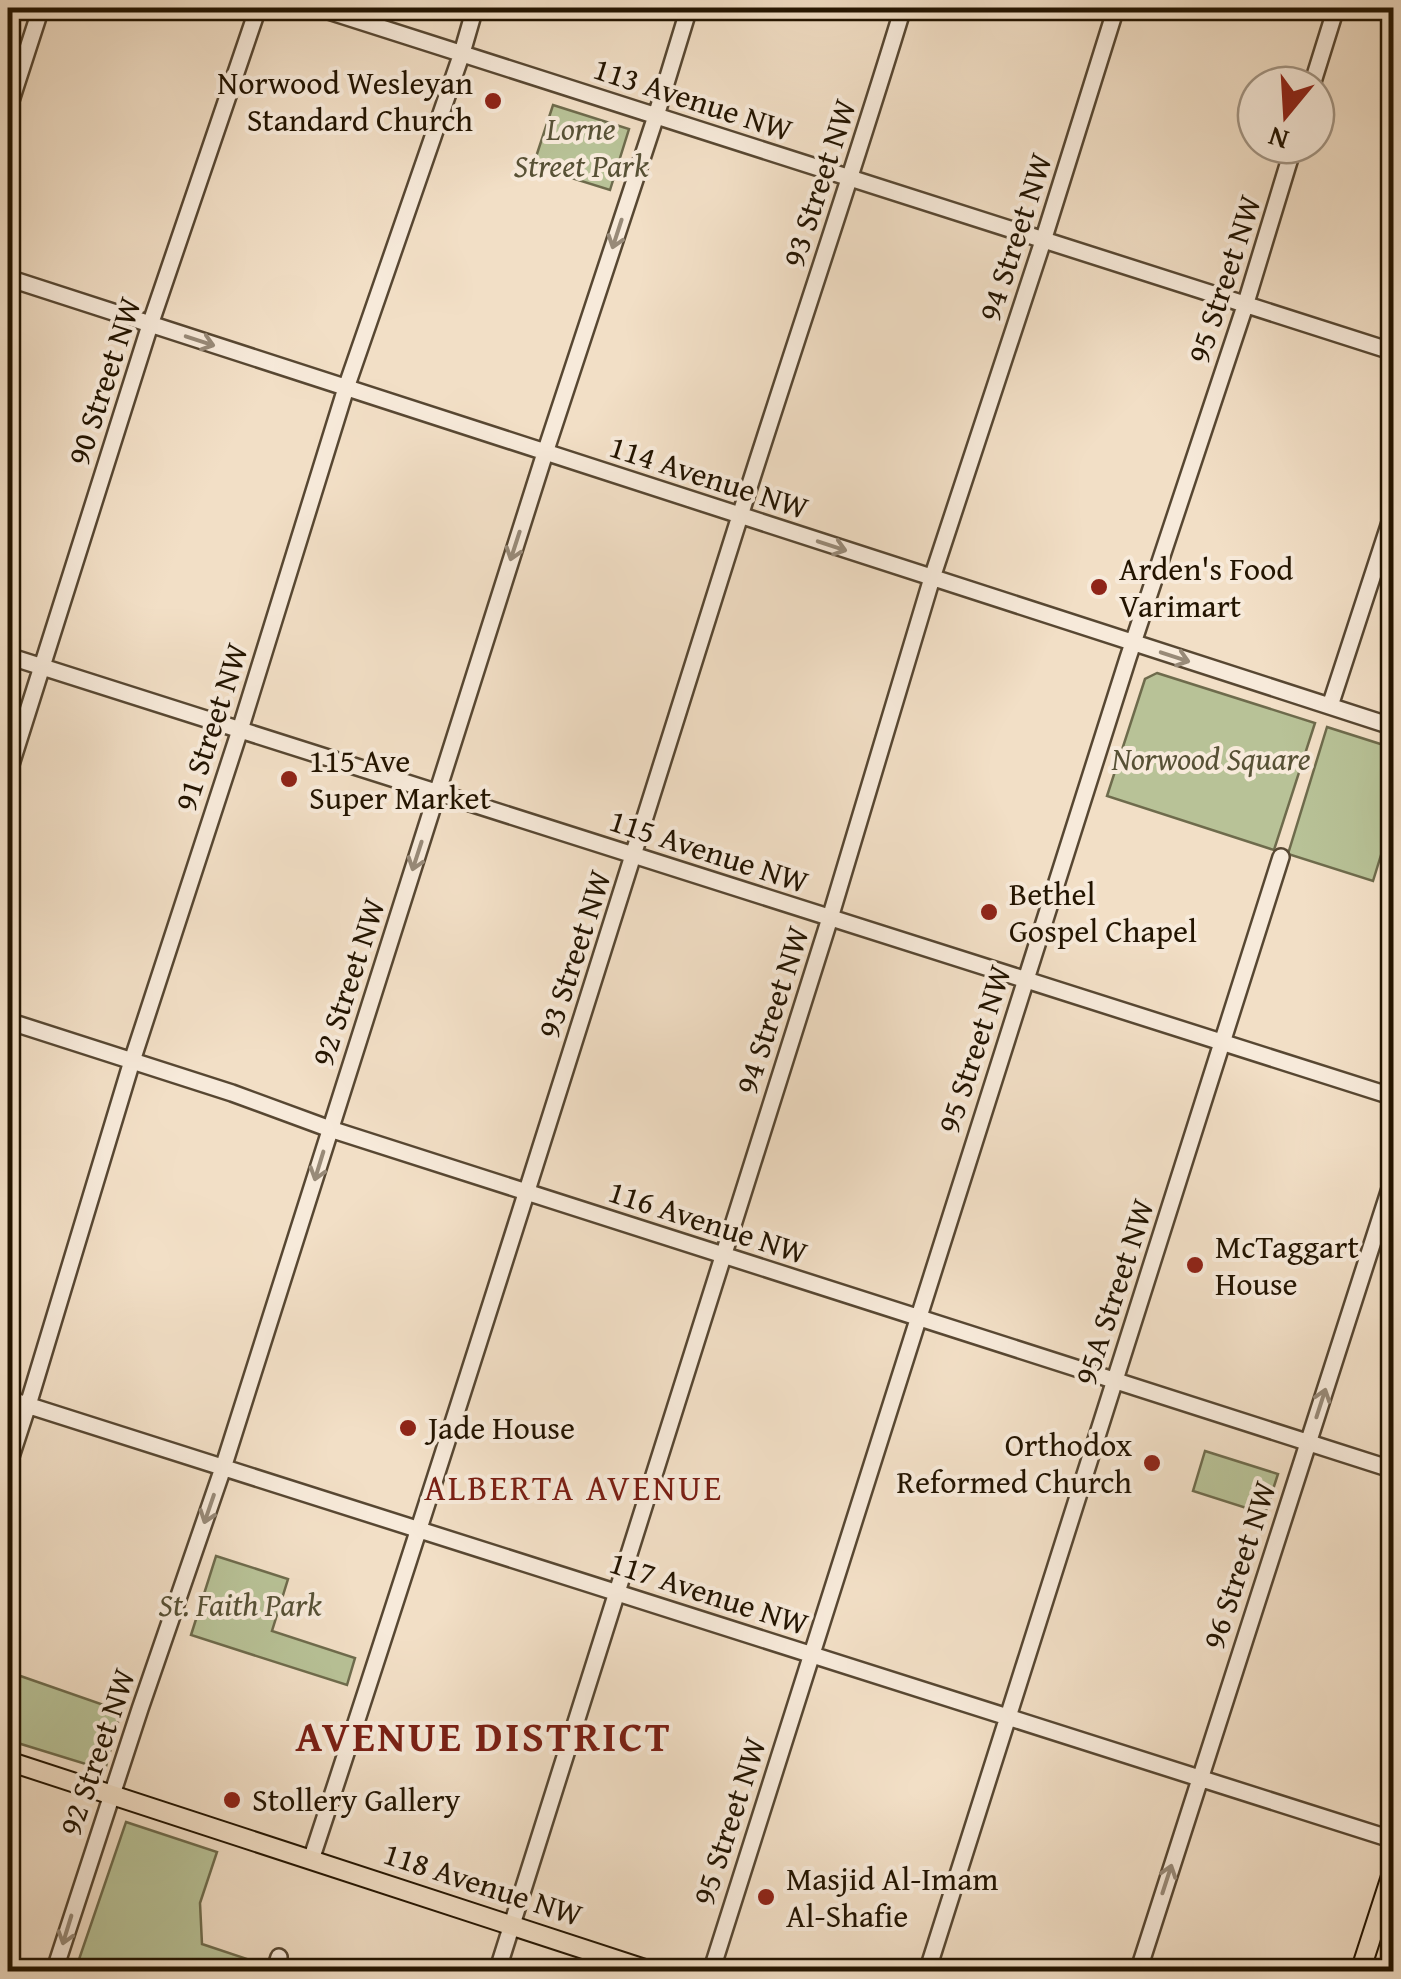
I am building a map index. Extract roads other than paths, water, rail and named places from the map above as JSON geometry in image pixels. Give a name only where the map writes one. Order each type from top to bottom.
[{"type":"main road","name":"118 Avenue NW","points":[[8,1761],[654,1972]]},
{"type":"main road","points":[[1360,1972],[1394,1868]]},
{"type":"main road","points":[[1387,1972],[1394,1950]]},
{"type":"street","points":[[8,110],[41,8]]},
{"type":"street","name":"90 Street NW","points":[[8,774],[150,325],[258,8]]},
{"type":"street","name":"113 Avenue NW","points":[[320,8],[1394,352]]},
{"type":"street","name":"91 Street NW","points":[[8,1466],[346,388],[475,8]]},
{"type":"street","name":"92 Street NW","points":[[54,1972],[223,1468],[689,8]]},
{"type":"street","name":"93 Street NW","points":[[311,1860],[903,8]]},
{"type":"street","name":"94 Street NW","points":[[497,1972],[830,918],[932,578],[1044,241],[1116,8]]},
{"type":"street","points":[[1318,65],[1336,8]]},
{"type":"street","name":"95 Street NW","points":[[711,1972],[1288,165]]},
{"type":"street","name":"114 Avenue NW","points":[[8,278],[1394,727]]},
{"type":"street","points":[[1330,706],[1394,510]]},
{"type":"street","name":"115 Avenue NW","points":[[8,656],[1394,1097]]},
{"type":"street","name":"95A Street NW","points":[[927,1972],[1281,857]]},
{"type":"street","name":"116 Avenue NW","points":[[8,1021],[232,1093],[330,1130],[1394,1470]]},
{"type":"street","name":"96 Street NW","points":[[1138,1972],[1394,1176]]},
{"type":"street","name":"117 Avenue NW","points":[[8,1399],[1394,1840]]},
{"type":"place","name":"Norwood Wesleyan Standard Church","points":[[493,101]]},
{"type":"place","name":"Arden's Food Varimart","points":[[1099,587]]},
{"type":"place","name":"115 Ave Super Market","points":[[289,779]]},
{"type":"place","name":"Bethel Gospel Chapel","points":[[989,912]]},
{"type":"place","name":"McTaggart House","points":[[1195,1265]]},
{"type":"place","name":"Jade House","points":[[408,1428]]},
{"type":"place","name":"Orthodox Reformed Church","points":[[1152,1463]]},
{"type":"place","name":"Stollery Gallery","points":[[232,1800]]},
{"type":"place","name":"Masjid Al-Imam Al-Shafie","points":[[766,1897]]},
{"type":"district","name":"ALBERTA AVENUE","points":[[574,1488]]},
{"type":"district","name":"AVENUE DISTRICT","points":[[484,1736]]},
{"type":"park label","name":"Lorne Street Park","points":[[581,148]]},
{"type":"park label","name":"Norwood Square","points":[[1211,759]]},
{"type":"park label","name":"St. Faith Park","points":[[240,1605]]}]
